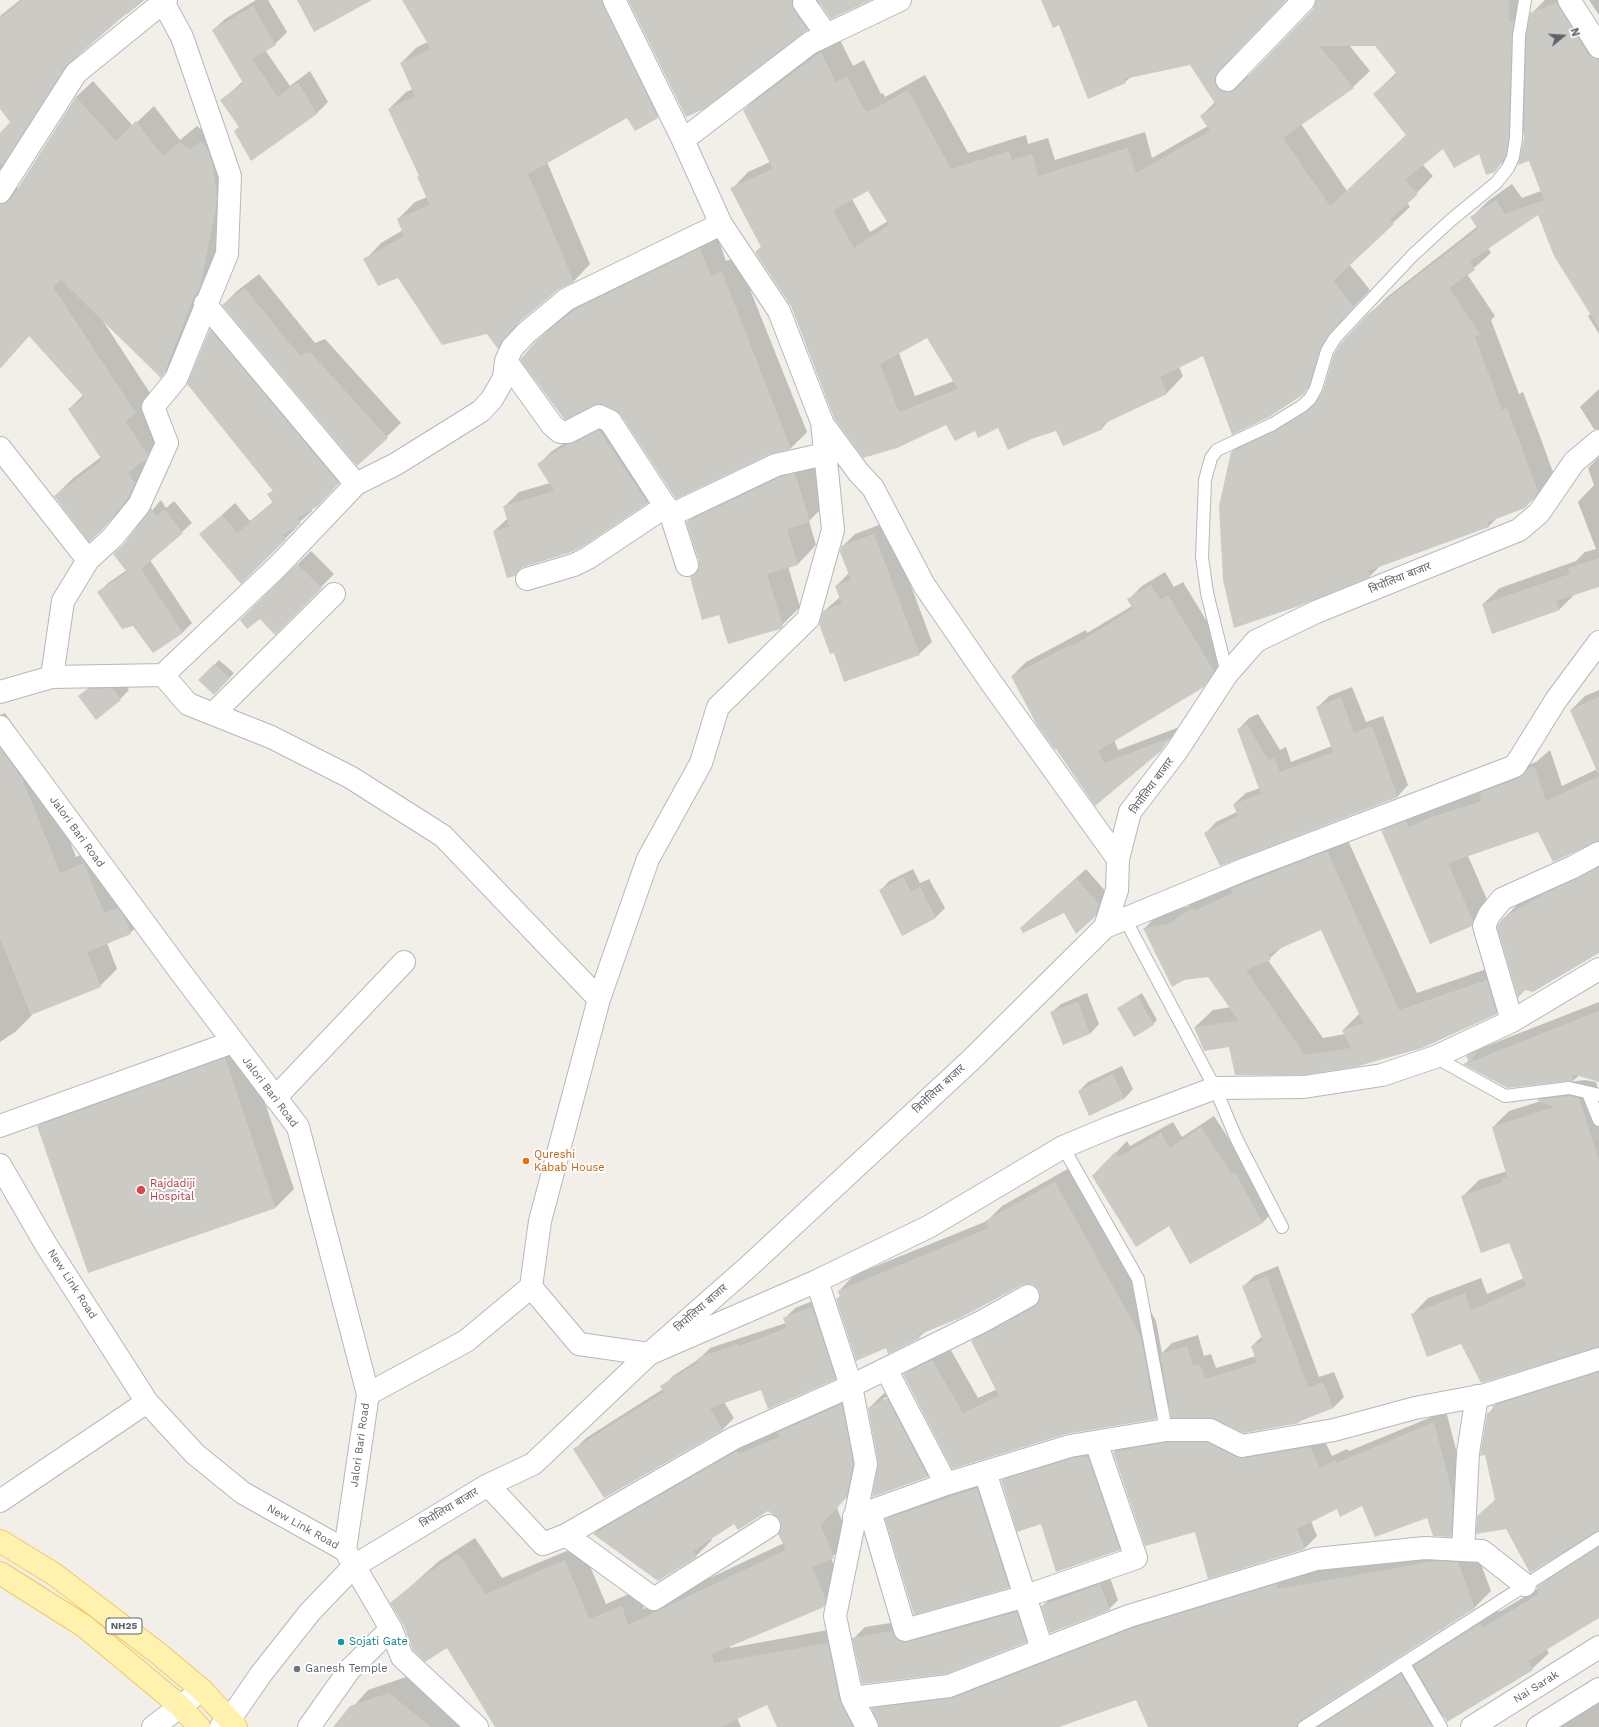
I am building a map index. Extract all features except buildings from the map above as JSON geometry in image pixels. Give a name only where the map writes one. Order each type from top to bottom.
[{"type":"main road","name":"NH25","points":[[0,1540],[54,1574],[159,1654],[202,1690],[229,1724]]},
{"type":"main road","name":"NH25","points":[[0,1573],[84,1626],[180,1706],[199,1727]]},
{"type":"street","points":[[614,0],[683,140],[721,224],[779,311],[822,422],[859,473],[873,488],[924,585],[1118,859]]},
{"type":"street","points":[[683,140],[810,43],[826,34],[900,0]]},
{"type":"street","points":[[1226,80],[1304,0]]},
{"type":"street","points":[[1569,0],[1599,47]]},
{"type":"street","points":[[0,192],[76,73],[164,1],[182,37],[230,176],[227,254],[176,379],[153,407],[167,443],[139,505],[113,537],[88,560],[63,601],[52,677]]},
{"type":"street","points":[[804,3],[826,34]]},
{"type":"street","points":[[0,692],[52,677],[163,675],[278,566],[356,484],[396,464],[482,411],[492,399],[504,378],[506,361],[512,348],[526,333],[568,299],[721,224]]},
{"type":"street","points":[[206,304],[356,484]]},
{"type":"street","points":[[506,361],[552,425],[560,432],[568,432],[599,416],[607,418],[610,421],[669,511],[687,565]]},
{"type":"street","points":[[368,1394],[466,1341],[531,1287],[540,1221],[599,999],[648,859],[701,763],[718,707],[808,619],[833,530],[822,422]]},
{"type":"street","name":"त्रिपोलिया बाजार","points":[[229,1724],[261,1674],[310,1612],[349,1558],[488,1485],[533,1464],[649,1354],[747,1268],[971,1060],[1105,927],[1117,890],[1118,859],[1130,812],[1176,752],[1227,674],[1256,641],[1316,612],[1519,530],[1539,513],[1574,462],[1599,442]]},
{"type":"street","points":[[0,448],[88,560]]},
{"type":"street","points":[[527,579],[574,565],[669,511],[776,465],[825,454]]},
{"type":"street","points":[[213,714],[334,594]]},
{"type":"street","points":[[1105,927],[1248,868],[1515,766],[1556,700],[1599,642]]},
{"type":"street","points":[[163,675],[188,704],[271,737],[350,777],[442,836],[599,999]]},
{"type":"street","name":"Jalori Bari Road","points":[[0,727],[233,1042],[298,1127],[368,1394],[349,1558]]},
{"type":"street","points":[[1512,1021],[1484,926],[1489,915],[1502,899],[1573,868],[1599,853]]},
{"type":"street","points":[[275,1098],[404,962]]},
{"type":"street","points":[[531,1287],[579,1344],[649,1354],[817,1282],[930,1226],[1062,1147],[1111,1127],[1214,1088],[1304,1088],[1382,1075],[1435,1057],[1512,1021],[1599,969]]},
{"type":"street","points":[[0,1126],[233,1042]]},
{"type":"street","name":"New Link Road","points":[[0,1165],[46,1243],[147,1402],[195,1454],[243,1493],[349,1558]]},
{"type":"street","points":[[817,1282],[851,1386],[866,1464],[862,1514],[835,1616],[852,1698],[867,1727]]},
{"type":"street","points":[[488,1485],[543,1544],[566,1535],[734,1438],[851,1386],[983,1321],[1028,1296]]},
{"type":"street","points":[[862,1514],[946,1484],[1070,1446],[1166,1430],[1210,1430],[1242,1446],[1334,1430],[1415,1408],[1477,1396],[1599,1360]]},
{"type":"street","points":[[886,1369],[946,1484]]},
{"type":"street","points":[[1463,1550],[1468,1454],[1477,1396]]},
{"type":"street","points":[[0,1501],[147,1402]]},
{"type":"street","points":[[862,1514],[905,1630],[1026,1596],[1136,1558],[1096,1442]]},
{"type":"street","points":[[985,1472],[1042,1649]]},
{"type":"street","points":[[566,1535],[654,1600],[769,1526]]},
{"type":"street","points":[[852,1698],[949,1686],[1130,1616],[1316,1559],[1425,1548],[1482,1551],[1525,1585]]},
{"type":"street","points":[[349,1558],[391,1629],[402,1657],[478,1727]]},
{"type":"street","points":[[309,1727],[350,1669],[391,1629]]},
{"type":"street","name":"Nai Sarak","points":[[1472,1727],[1599,1647]]},
{"type":"street","points":[[1538,1727],[1599,1689]]},
{"type":"street","points":[[153,1727],[202,1690]]},
{"type":"lane","points":[[1227,674],[1206,593],[1202,557],[1205,480],[1211,458],[1217,450],[1273,424],[1302,406],[1310,398],[1316,388],[1327,351],[1335,338],[1413,255],[1496,182],[1508,168],[1513,157],[1516,138],[1519,36],[1525,0]]},
{"type":"lane","points":[[1125,919],[1214,1088],[1237,1140],[1282,1227]]},
{"type":"lane","points":[[1435,1057],[1505,1096],[1569,1088],[1593,1094],[1599,1120]]},
{"type":"lane","points":[[1062,1147],[1138,1279],[1166,1430]]},
{"type":"lane","points":[[1304,1727],[1599,1538]]},
{"type":"lane","points":[[1404,1664],[1441,1727]]},
{"type":"place","name":"Qureshi Kabab House","points":[[526,1161]]},
{"type":"place","name":"Rajdadiji Hospital","points":[[141,1190]]},
{"type":"place","name":"Sojati Gate","points":[[341,1642]]},
{"type":"place","name":"Ganesh Temple","points":[[297,1669]]}]
